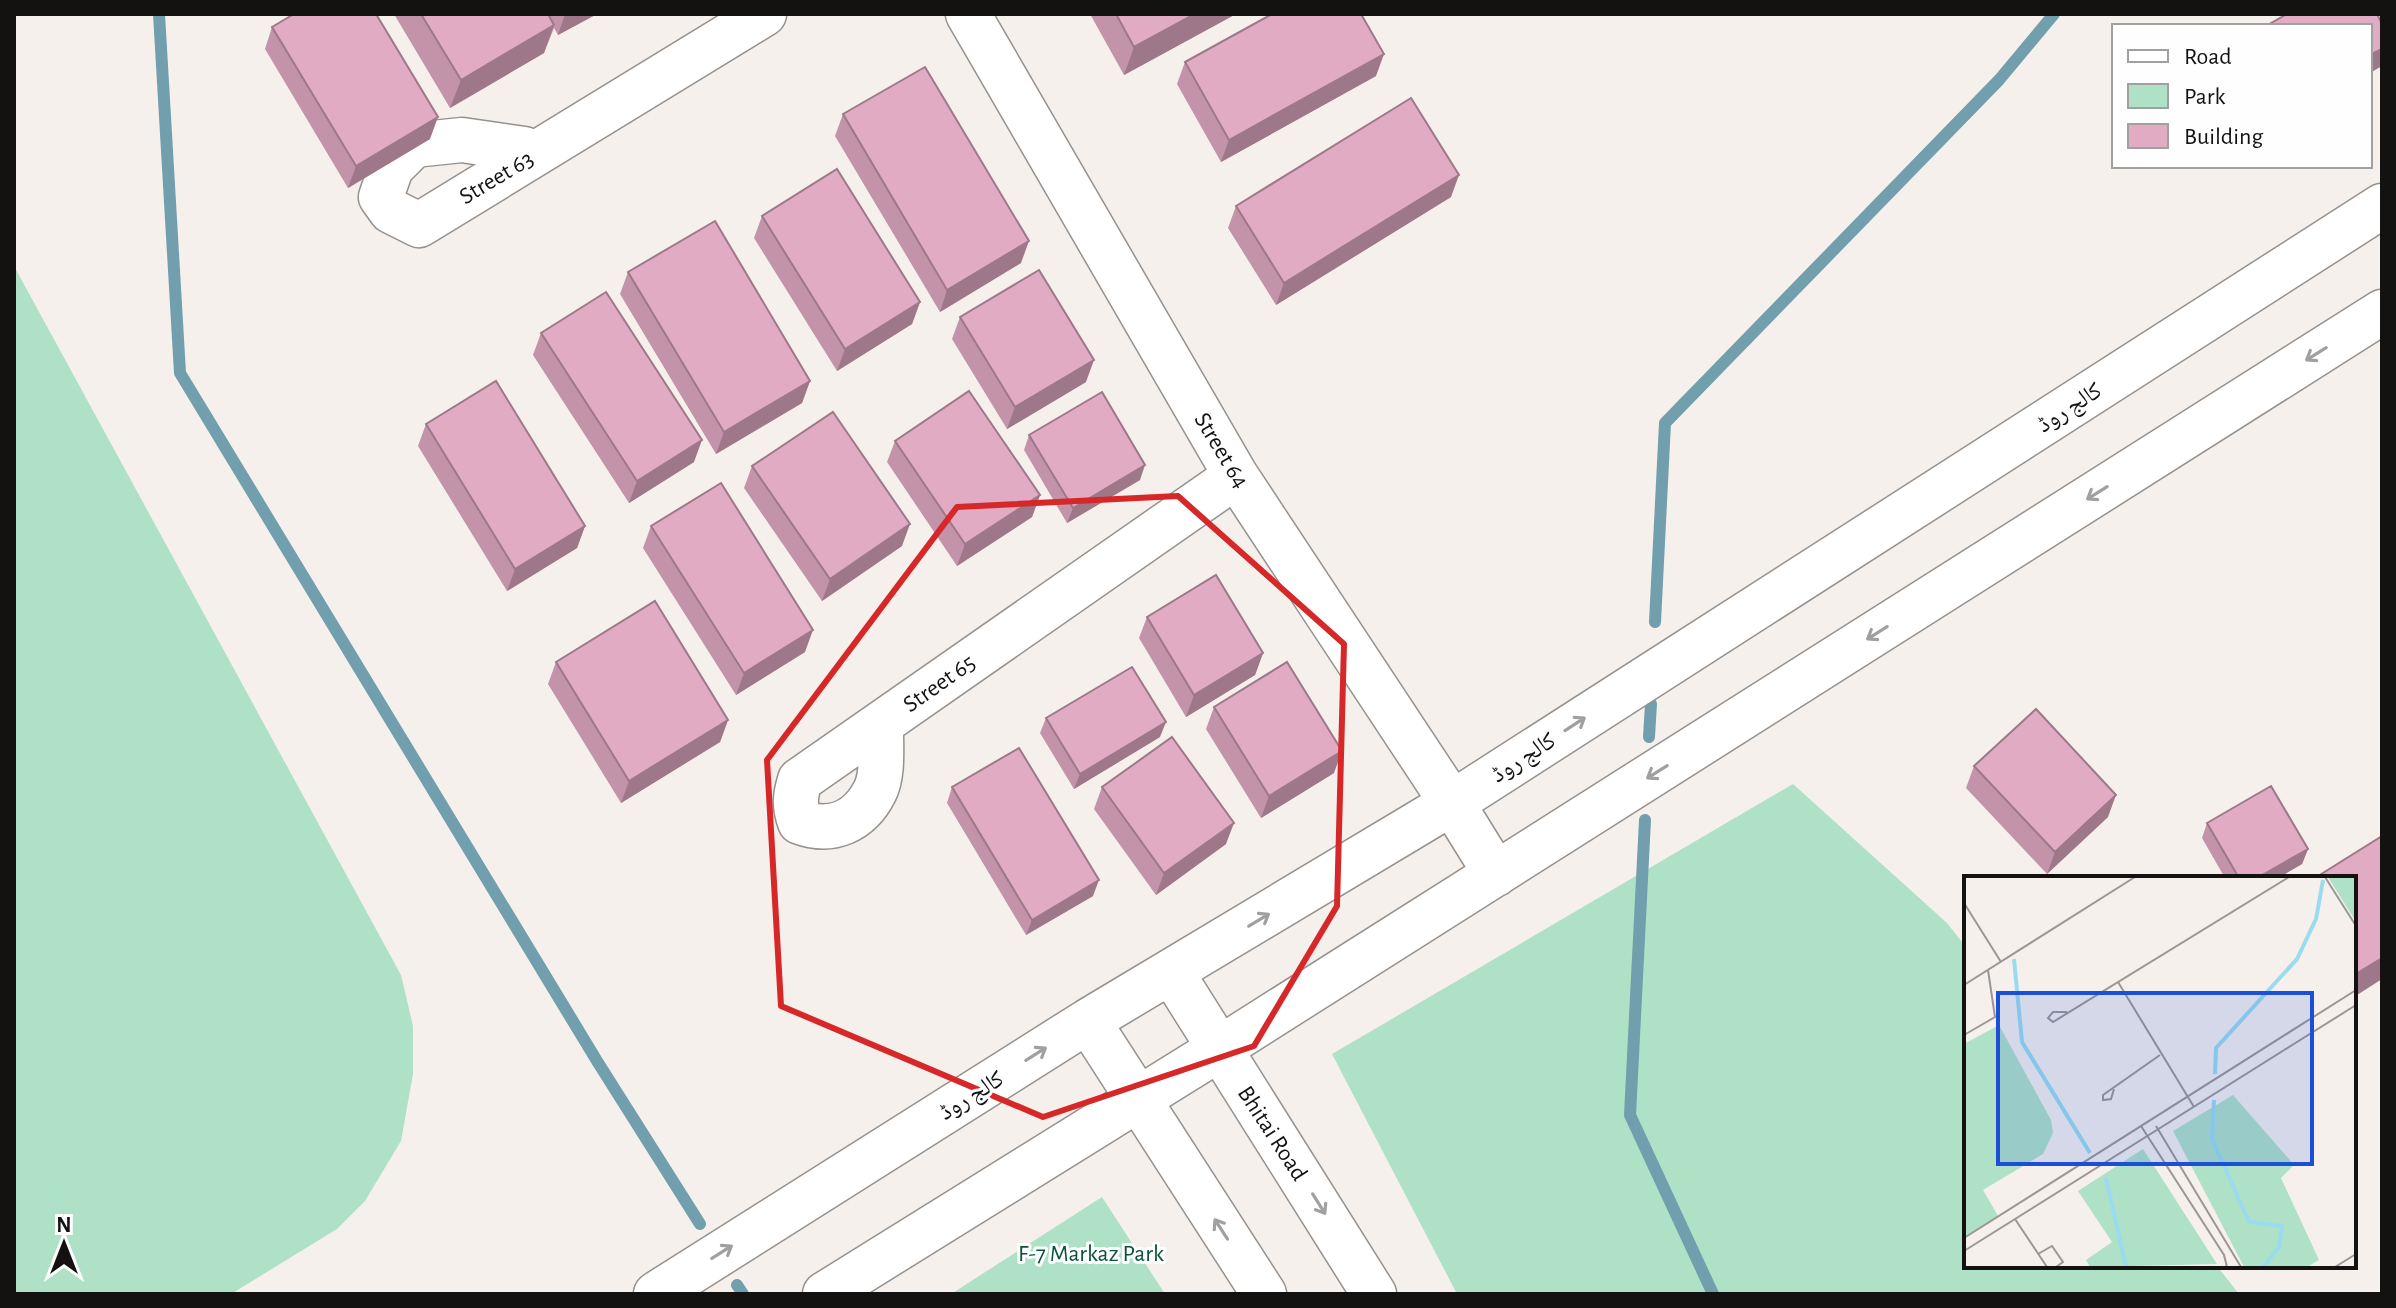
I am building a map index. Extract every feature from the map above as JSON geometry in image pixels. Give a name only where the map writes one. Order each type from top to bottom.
[{"type":"street","name":"Street 63","points":[[524,149],[462,140],[414,145],[391,168],[381,197],[391,211],[419,225],[764,14]]},
{"type":"street","name":"Street 64","points":[[968,14],[1236,476],[1496,874]]},
{"type":"street","name":"کالج روڈ","points":[[656,1294],[1088,1021],[1452,803],[2382,206]]},
{"type":"street","points":[[825,1294],[1219,1049],[2382,312]]},
{"type":"street","name":"Street 65","points":[[881,733],[876,789],[857,813],[833,828],[815,828],[800,822],[795,809],[800,780],[1236,476]]},
{"type":"street","name":"Bhitai Road","points":[[1172,973],[1374,1294]]},
{"type":"street","points":[[1088,1021],[1264,1294]]},
{"type":"highlighted area","points":[[1178,496],[1344,644],[1337,906],[1254,1046],[1043,1117],[781,1006],[767,760],[957,507]]},
{"type":"green space","points":[[14,266],[401,975],[413,1026],[413,1074],[401,1141],[365,1201],[337,1229],[231,1294],[14,1294]]},
{"type":"green space","points":[[1793,784],[1947,923],[1964,944],[1964,1268],[2219,1268],[2239,1294],[1457,1294],[1332,1054]]},
{"type":"green space","name":"F-7 Markaz Park","points":[[1102,1197],[1165,1294],[951,1294]]},
{"type":"building","points":[[294,14],[376,14],[438,117],[356,166],[272,27]]},
{"type":"building","points":[[421,14],[548,14],[554,25],[461,80]]},
{"type":"building","points":[[1116,14],[1195,14],[1134,47]]},
{"type":"building","points":[[1272,14],[1361,14],[1384,54],[1229,140],[1185,62]]},
{"type":"building","points":[[2287,14],[2377,14],[2382,24],[2382,49],[2372,54],[2372,24],[2270,24]]},
{"type":"building","points":[[925,67],[1029,241],[947,290],[843,114]]},
{"type":"building","points":[[1411,98],[1459,175],[1284,283],[1236,206]]},
{"type":"building","points":[[837,169],[920,302],[845,349],[762,216]]},
{"type":"building","points":[[715,221],[810,381],[724,432],[628,272]]},
{"type":"building","points":[[1039,270],[1094,360],[1015,407],[960,317]]},
{"type":"building","points":[[606,292],[702,440],[637,481],[541,333]]},
{"type":"building","points":[[496,381],[585,526],[515,569],[426,424]]},
{"type":"building","points":[[969,391],[1040,495],[965,544],[895,441]]},
{"type":"building","points":[[1102,392],[1145,465],[1073,508],[1029,435]]},
{"type":"building","points":[[833,412],[910,524],[830,579],[752,466]]},
{"type":"building","points":[[721,483],[813,630],[744,673],[651,526]]},
{"type":"building","points":[[1216,575],[1263,653],[1194,695],[1147,617]]},
{"type":"building","points":[[655,601],[728,720],[629,781],[556,662]]},
{"type":"building","points":[[1287,662],[1342,751],[1269,796],[1214,707]]},
{"type":"building","points":[[1132,667],[1166,722],[1080,774],[1046,718]]},
{"type":"building","points":[[2036,709],[2116,795],[2055,852],[1974,766]]},
{"type":"building","points":[[1172,737],[1234,823],[1164,873],[1102,787]]},
{"type":"building","points":[[1019,748],[1099,880],[1032,920],[952,787]]},
{"type":"building","points":[[2271,786],[2308,849],[2261,876],[2238,876],[2207,823]]},
{"type":"building","points":[[2382,836],[2382,958],[2356,974],[2356,876],[2318,876]]},
{"type":"waterway","points":[[159,14],[180,373],[597,1061],[700,1224]]},
{"type":"waterway","points":[[1655,622],[1665,423],[1999,80],[2054,14]]},
{"type":"waterway","points":[[1649,737],[1651,704]]},
{"type":"waterway","points":[[1645,820],[1630,1115],[1713,1294]]},
{"type":"waterway","points":[[737,1285],[743,1294]]}]
